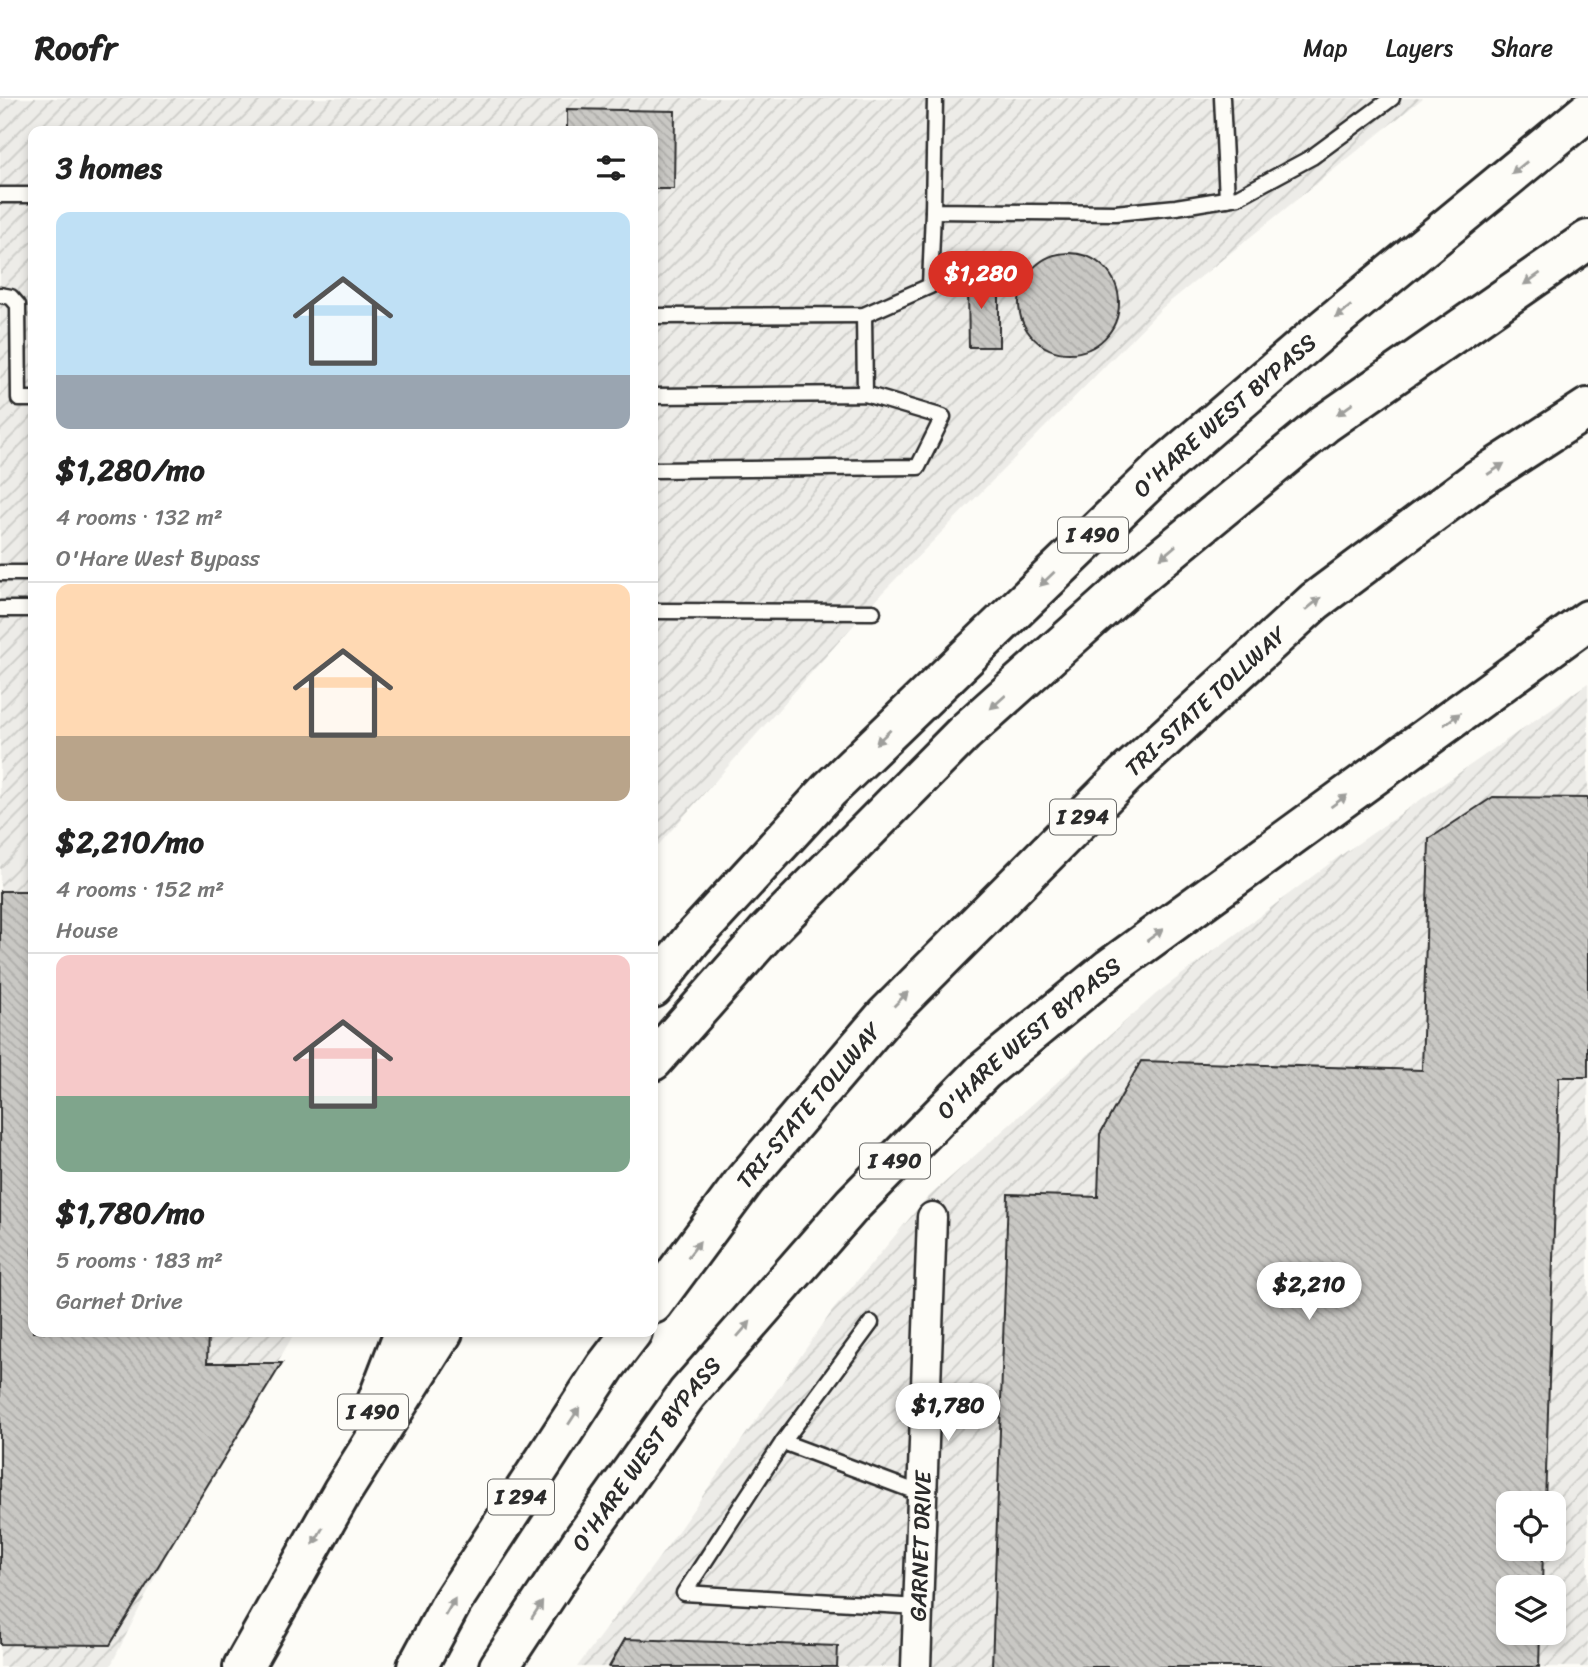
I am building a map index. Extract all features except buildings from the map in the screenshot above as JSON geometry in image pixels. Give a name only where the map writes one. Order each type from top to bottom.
[{"type":"highway","name":"O'HARE WEST BYPASS","points":[[658,982],[693,938],[830,789],[1168,463],[1326,327],[1580,118]]},
{"type":"highway","points":[[658,1055],[766,933],[964,733],[1131,583],[1324,424],[1588,240]]},
{"type":"highway","name":"TRI-STATE TOLLWAY","points":[[658,1297],[745,1180],[885,1016],[1125,775],[1315,601],[1477,480],[1588,408]]},
{"type":"highway","name":"O'HARE WEST BYPASS","points":[[499,1667],[580,1544],[687,1394],[853,1204],[975,1080],[1110,968],[1588,620]]},
{"type":"highway","name":"I 490","points":[[342,1492],[402,1337]]},
{"type":"highway","points":[[243,1667],[342,1492],[440,1337]]},
{"type":"highway","name":"I 294","points":[[417,1667],[452,1602],[606,1366],[628,1337]]},
{"type":"street","name":"GARNET DRIVE","points":[[916,1667],[932,1217]]},
{"type":"lane","points":[[658,316],[864,315],[930,286],[935,98]]},
{"type":"lane","points":[[1222,98],[1227,199]]},
{"type":"lane","points":[[933,211],[1115,213],[1238,197],[1312,157],[1392,98]]},
{"type":"lane","points":[[0,195],[28,195]]},
{"type":"lane","points":[[0,295],[11,297],[18,305],[19,400],[28,399]]},
{"type":"lane","points":[[864,315],[865,394]]},
{"type":"lane","points":[[658,396],[865,394],[943,417],[918,467],[658,470]]},
{"type":"lane","points":[[0,573],[28,573]]},
{"type":"lane","points":[[0,609],[28,609]]},
{"type":"lane","points":[[658,611],[873,612]]},
{"type":"lane","points":[[871,1323],[783,1442],[684,1593],[919,1607]]},
{"type":"lane","points":[[783,1442],[922,1494]]},
{"type":"shaded area","points":[[0,98],[1423,98],[1162,308],[882,593],[658,845],[658,126],[28,126],[28,1337],[292,1337],[169,1549],[110,1667],[0,1667]]},
{"type":"shaded area","points":[[1588,683],[1588,1667],[577,1667],[664,1551],[833,1310],[924,1201],[1156,994],[1337,858]]}]
